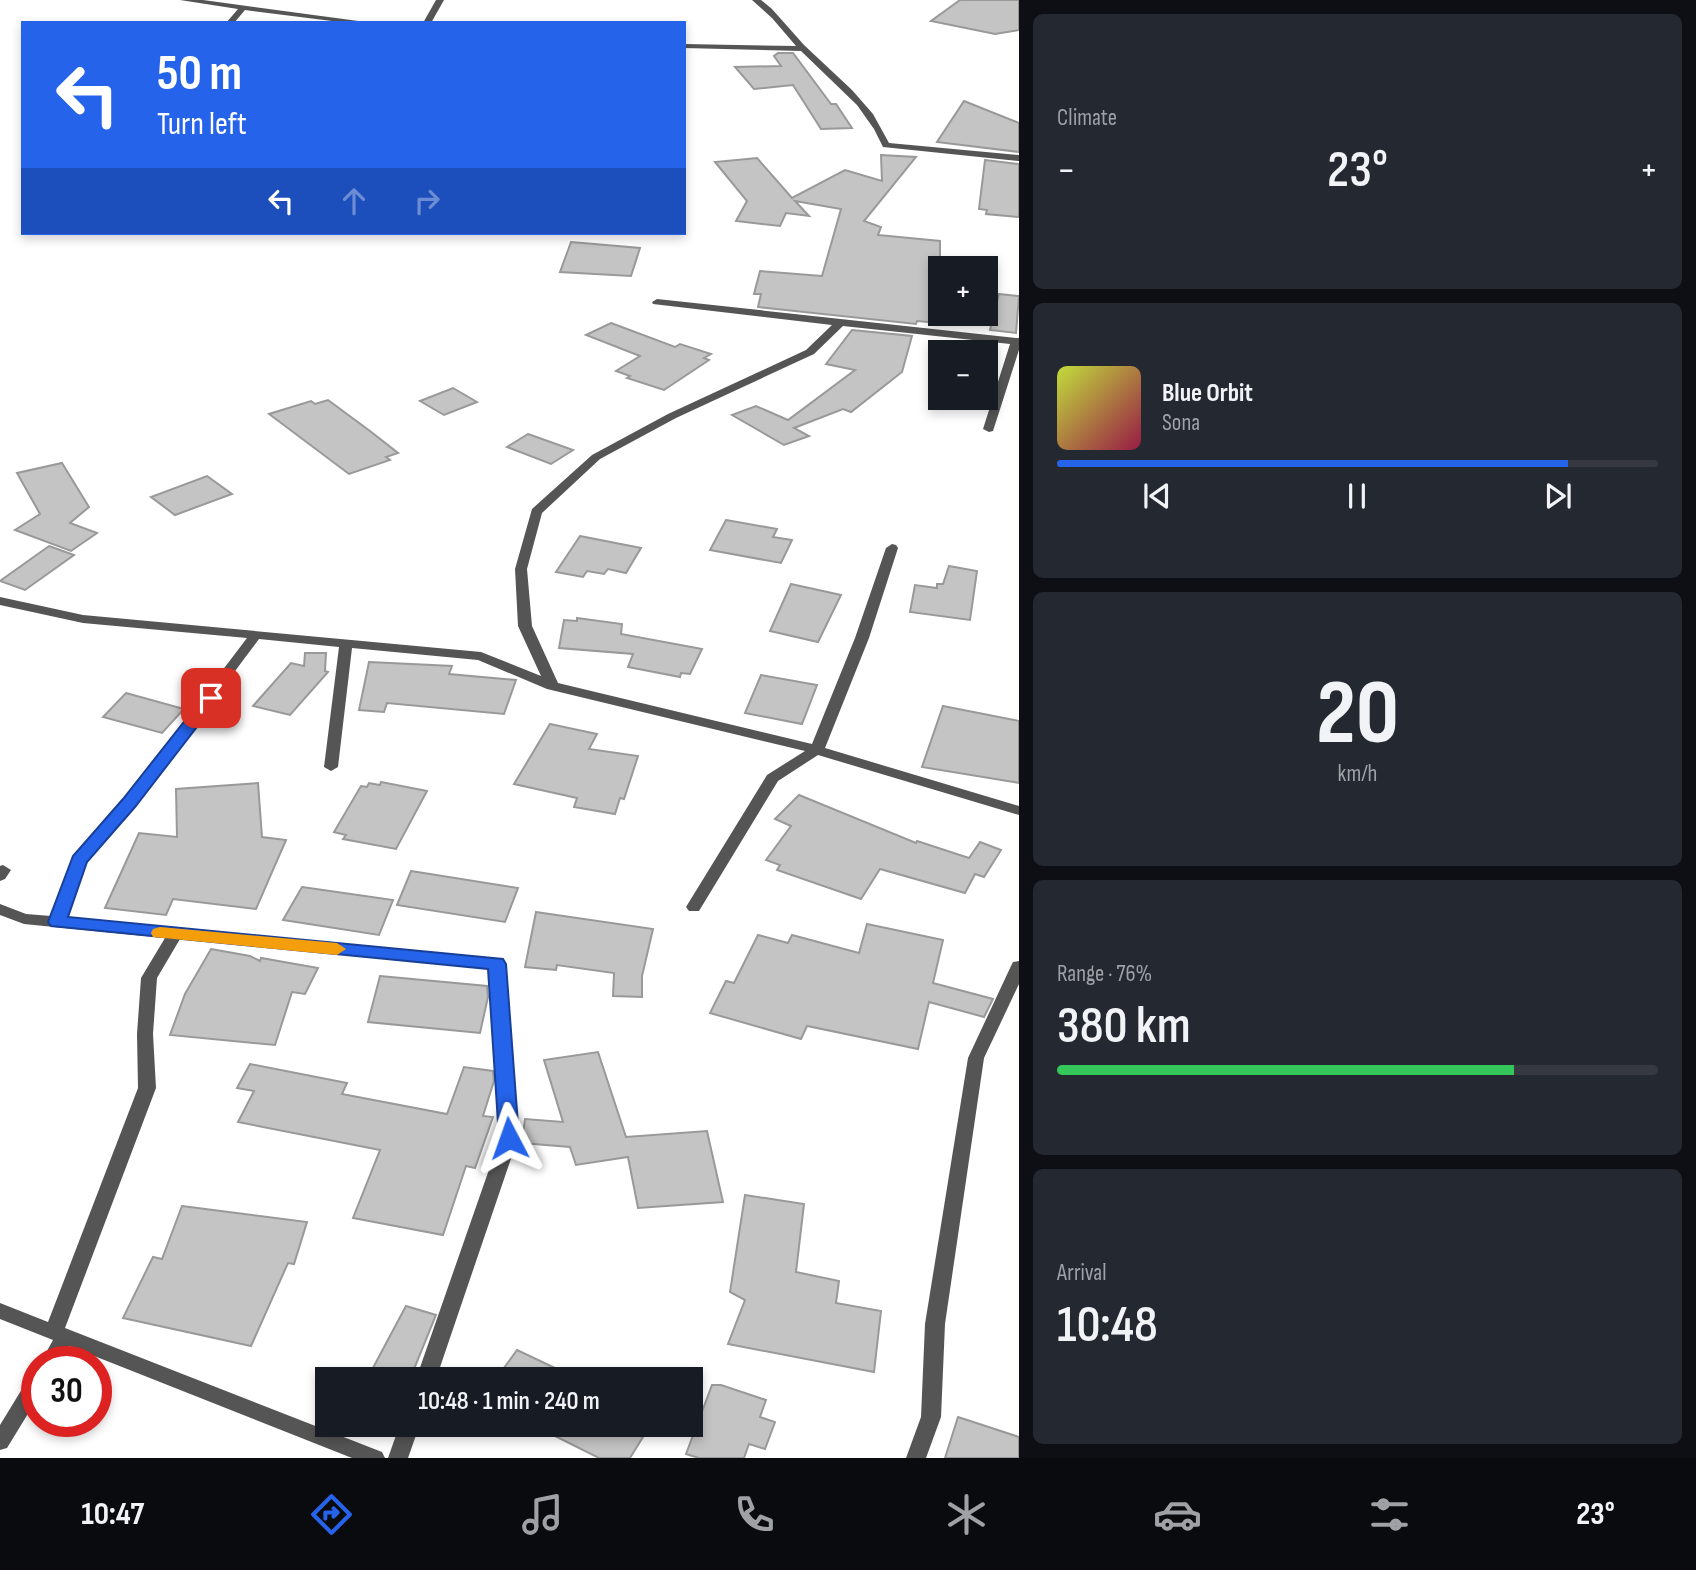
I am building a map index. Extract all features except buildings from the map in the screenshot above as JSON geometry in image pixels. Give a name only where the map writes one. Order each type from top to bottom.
[{"type":"street","points":[[184,0],[351,21]]},
{"type":"street","points":[[428,21],[440,0]]},
{"type":"street","points":[[756,0],[771,11],[803,49],[858,99],[879,129],[886,145],[1019,158]]},
{"type":"street","points":[[232,21],[242,9]]},
{"type":"street","points":[[686,46],[803,49]]},
{"type":"street","points":[[657,302],[1017,341],[989,429]]},
{"type":"street","points":[[552,686],[525,626],[521,569],[537,512],[596,457],[672,416],[810,352],[840,323]]},
{"type":"street","points":[[694,908],[772,778],[817,749],[862,638],[892,548]]},
{"type":"street","points":[[0,601],[83,619],[481,656],[552,686],[817,749],[1019,811]]},
{"type":"street","points":[[57,922],[79,860],[129,803],[256,635]]},
{"type":"street","points":[[331,768],[346,643]]},
{"type":"street","points":[[0,909],[24,919],[497,964],[509,1138],[430,1367]]},
{"type":"street","points":[[56,1346],[147,1087],[145,1034],[149,978],[174,934]]},
{"type":"street","points":[[916,1458],[931,1418],[935,1324],[976,1058],[1019,966]]},
{"type":"street","points":[[0,1311],[374,1458]]},
{"type":"street","points":[[0,1442],[21,1408]]},
{"type":"street","points":[[398,1458],[405,1437]]},
{"type":"slow traffic","points":[[160,933],[337,949]]},
{"type":"route","points":[[211,698],[129,803],[79,860],[57,922],[497,964],[509,1138]]}]
